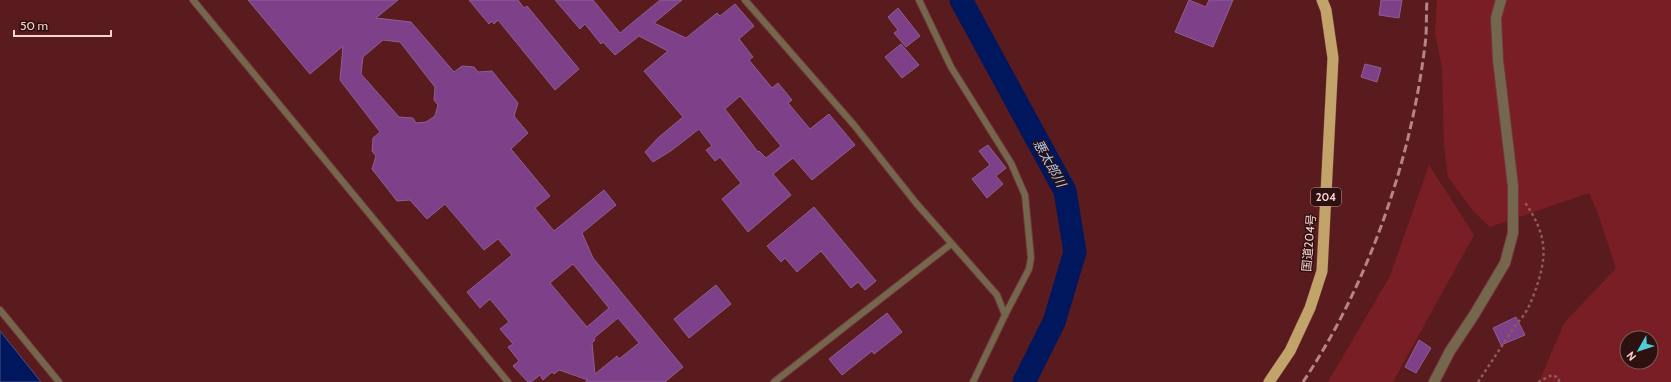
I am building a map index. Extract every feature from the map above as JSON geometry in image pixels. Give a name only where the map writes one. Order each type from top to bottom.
[{"type":"highway","name":"国道204号","points":[[1269,382],[1290,352],[1310,308],[1322,271],[1333,58],[1326,10],[1322,0]]},
{"type":"street","points":[[1434,382],[1450,351],[1474,315],[1505,263],[1513,233],[1513,186],[1498,60],[1496,18],[1501,0]]},
{"type":"lane","points":[[192,0],[508,382]]},
{"type":"lane","points":[[745,0],[854,125],[916,203],[997,296],[1005,315]]},
{"type":"lane","points":[[919,0],[951,67],[1011,163],[1025,195],[1032,258],[1029,269],[973,382]]},
{"type":"lane","points":[[774,382],[951,244]]},
{"type":"lane","points":[[0,310],[59,382]]},
{"type":"path","points":[[1478,382],[1530,305],[1540,276],[1545,251],[1536,218],[1513,186]]},
{"type":"path","points":[[1538,382],[1552,375],[1559,378],[1559,382]]},
{"type":"shaded area","points":[[1437,0],[1671,0],[1671,382],[1539,382],[1564,323],[1616,268],[1598,214],[1589,193],[1490,227],[1473,211],[1448,177],[1444,146],[1442,68],[1435,33]]},
{"type":"shaded area","points":[[1429,165],[1474,235],[1393,382],[1328,382],[1390,276]]},
{"type":"shaded area","points":[[0,331],[41,382],[0,382]]},
{"type":"building","points":[[248,0],[398,0],[376,18],[411,22],[454,72],[462,66],[474,67],[478,72],[492,71],[518,103],[514,116],[528,133],[511,149],[550,196],[535,208],[554,231],[604,190],[616,205],[582,233],[593,258],[683,367],[665,382],[585,382],[588,380],[559,370],[554,374],[552,372],[543,380],[540,375],[531,382],[528,382],[513,366],[519,361],[508,347],[513,344],[500,329],[509,322],[490,299],[480,308],[467,292],[512,255],[498,239],[484,250],[445,204],[427,219],[410,200],[397,201],[372,169],[376,156],[372,151],[373,138],[380,132],[340,80],[343,46],[310,74]],"holes":[[[383,40],[400,42],[435,87],[434,100],[438,105],[435,116],[426,122],[416,123],[413,118],[399,117],[361,74],[363,57]],[[573,264],[609,308],[587,327],[550,283]],[[618,318],[639,343],[619,359],[617,356],[595,374],[592,343],[595,340],[594,338]]]},
{"type":"building","points":[[469,0],[518,0],[524,8],[527,6],[579,69],[555,90],[498,20],[494,24],[492,21],[489,24]]},
{"type":"building","points":[[555,0],[593,0],[620,33],[660,0],[682,0],[654,23],[686,38],[717,13],[720,16],[735,4],[754,26],[739,39],[753,57],[749,60],[772,88],[778,83],[792,100],[788,103],[810,129],[829,114],[855,145],[812,180],[793,158],[773,174],[791,195],[748,232],[722,199],[741,183],[720,157],[715,161],[706,150],[712,146],[699,129],[672,150],[653,162],[645,152],[659,137],[683,117],[644,71],[668,51],[639,36],[615,55],[603,42],[601,44],[585,24],[580,29]],"holes":[[[740,96],[781,146],[766,158],[759,151],[758,152],[725,109]]]},
{"type":"building","points":[[1189,0],[1206,7],[1209,0],[1233,0],[1213,47],[1175,32]]},
{"type":"building","points":[[1381,0],[1402,0],[1399,18],[1379,15]]},
{"type":"building","points":[[898,8],[920,36],[906,47],[894,33],[898,30],[888,17]]},
{"type":"building","points":[[901,44],[919,65],[902,78],[885,57]]},
{"type":"building","points":[[1365,64],[1381,68],[1377,82],[1361,77]]},
{"type":"building","points":[[988,145],[1006,168],[996,176],[1003,184],[987,198],[972,179],[990,165],[979,151]]},
{"type":"building","points":[[814,207],[876,281],[865,290],[858,282],[851,288],[821,251],[797,272],[785,258],[781,262],[767,246]]},
{"type":"building","points":[[716,285],[731,304],[689,338],[674,319]]},
{"type":"building","points":[[887,313],[902,332],[874,354],[872,351],[842,375],[829,359]]},
{"type":"building","points":[[1516,317],[1525,335],[1501,345],[1493,328]]},
{"type":"building","points":[[1419,340],[1431,348],[1416,373],[1405,367]]},
{"type":"waterway","name":"悪太郎川","points":[[961,0],[1065,191],[1075,252],[1054,322],[1024,382]]},
{"type":"railway","points":[[1303,382],[1348,305],[1383,221],[1409,133],[1418,89],[1426,40],[1427,0]]}]
